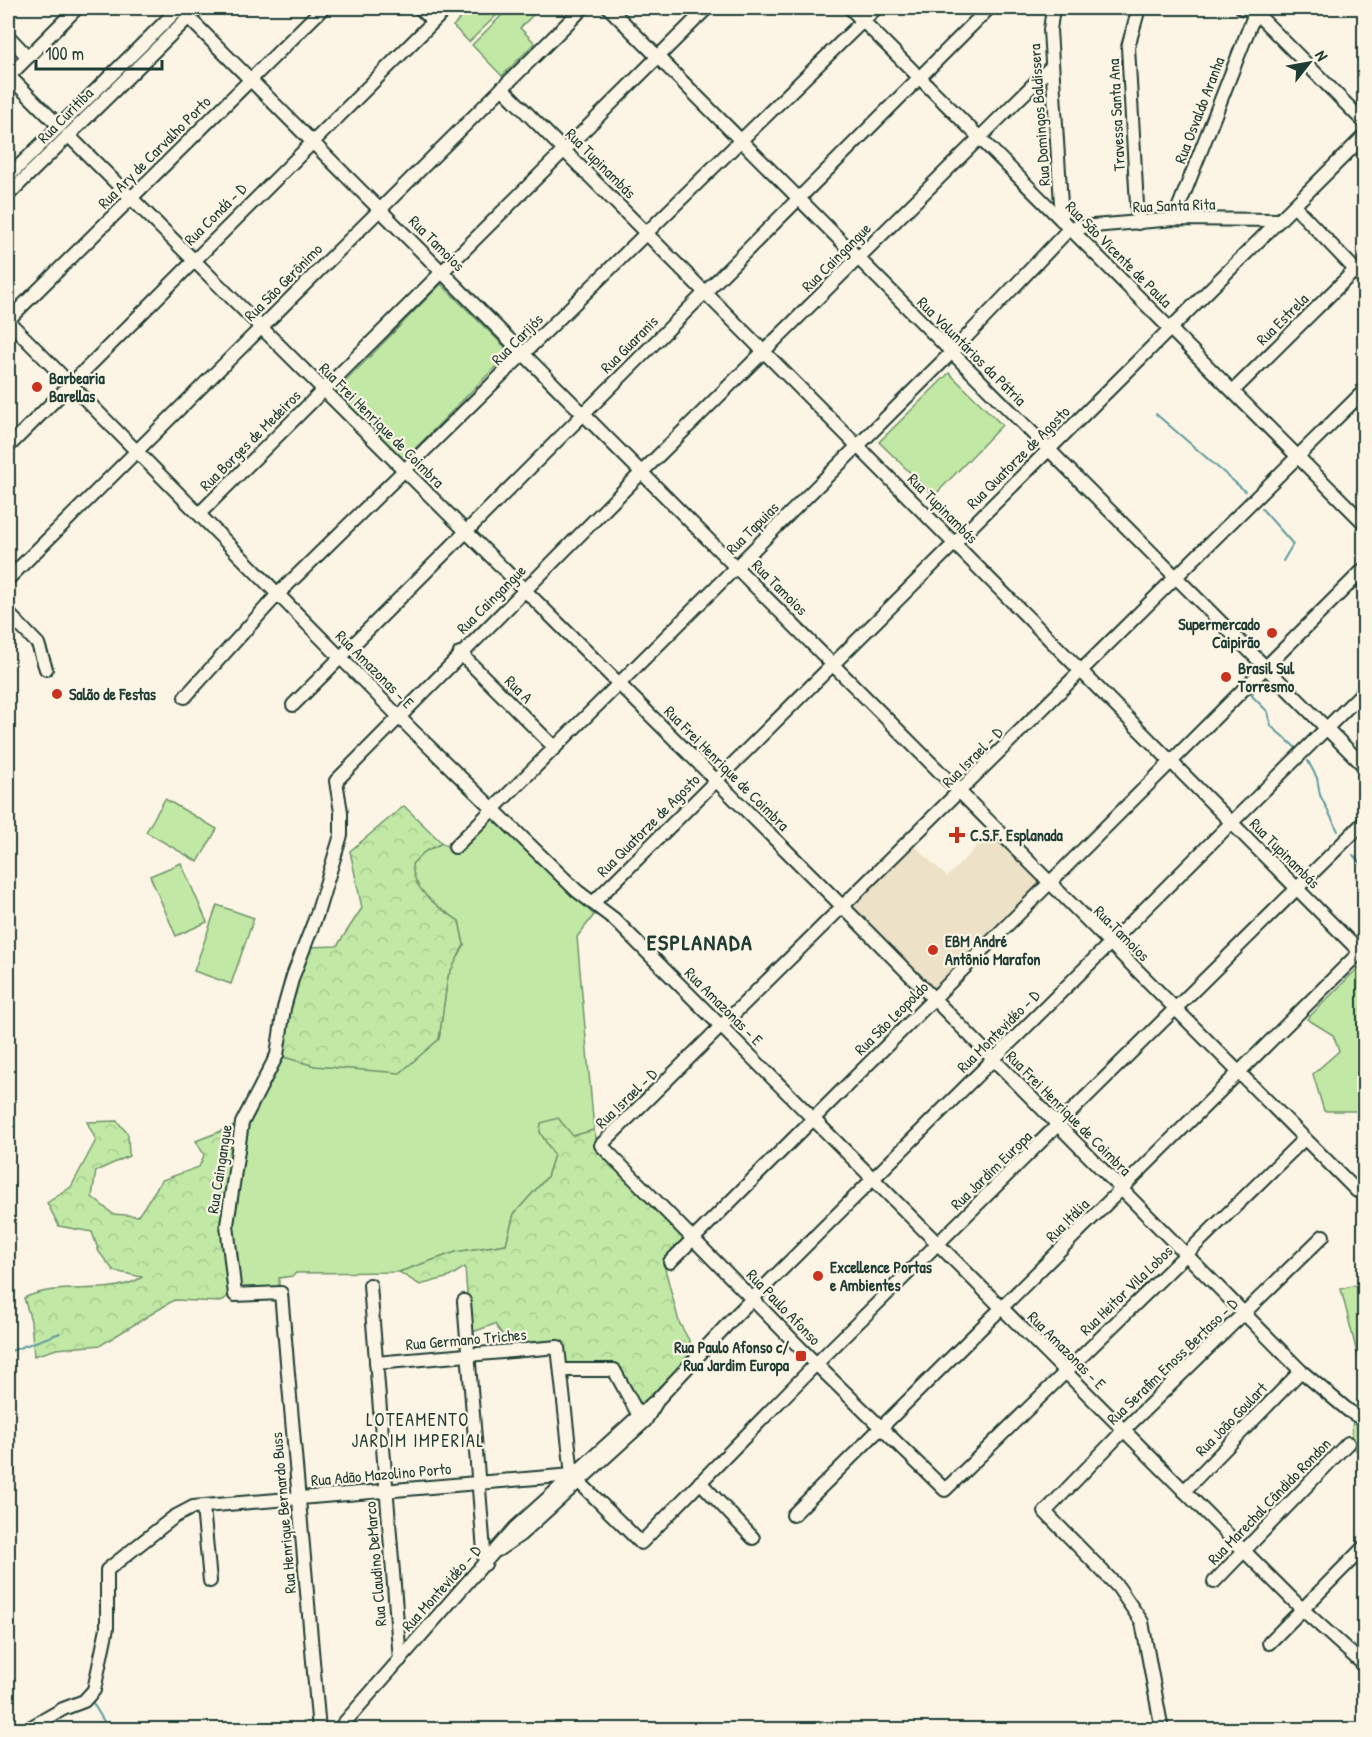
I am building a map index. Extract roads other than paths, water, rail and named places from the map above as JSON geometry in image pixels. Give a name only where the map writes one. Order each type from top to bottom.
[{"type":"street","points":[[8,76],[78,8]]},
{"type":"street","name":"Rua Curitiba","points":[[8,177],[63,131],[184,12],[198,8]]},
{"type":"street","name":"Rua Ary de Carvalho Porto","points":[[8,320],[323,8]]},
{"type":"street","points":[[420,8],[433,21]]},
{"type":"street","name":"Rua Condá - D","points":[[8,447],[192,260],[447,8]]},
{"type":"street","name":"Rua São Gerônimo","points":[[8,579],[583,8]]},
{"type":"street","name":"Rua Voluntários da Pátria","points":[[609,8],[1365,766]]},
{"type":"street","name":"Rua Borges de Medeiros","points":[[199,514],[707,8]]},
{"type":"street","name":"Rua São Vicente de Paula","points":[[850,8],[1365,524]]},
{"type":"street","name":"Rua Carijós","points":[[185,696],[278,594],[876,8]]},
{"type":"street","name":"Rua Guaranis","points":[[294,705],[989,8]]},
{"type":"street","name":"Rua Domingos Baldissera","points":[[1053,8],[1050,30],[1052,66],[1066,224]]},
{"type":"street","name":"Travessa Santa Ana","points":[[1138,223],[1128,47],[1139,8]]},
{"type":"street","points":[[1242,8],[1256,10],[1365,122]]},
{"type":"street","name":"Rua Osvaldo Aranha","points":[[1174,219],[1256,10]]},
{"type":"street","name":"Rua Tamoios","points":[[184,12],[1356,1191]]},
{"type":"street","points":[[8,36],[28,57]]},
{"type":"street","name":"Rua Caingangue","points":[[281,1293],[235,1295],[227,1225],[242,1123],[277,1055],[293,976],[313,925],[340,835],[341,812],[336,781],[460,653],[1052,66]]},
{"type":"street","name":"Rua Frei Henrique de Coimbra","points":[[8,76],[843,907],[1301,1371],[1348,1411],[1365,1420]]},
{"type":"street","name":"Rua Tupinambás","points":[[502,88],[1297,889],[1363,952]]},
{"type":"street","name":"Rua Curitiba","points":[[8,195],[63,131]]},
{"type":"street","name":"Rua Quatorze de Agosto","points":[[593,903],[1365,136]]},
{"type":"street","points":[[1294,206],[1365,279]]},
{"type":"street","name":"Rua Santa Rita","points":[[1066,224],[1138,223],[1174,219],[1280,220]]},
{"type":"street","name":"Rua Tapuias","points":[[455,847],[951,353],[1066,224]]},
{"type":"street","name":"Rua Estrela","points":[[1233,391],[1355,270]]},
{"type":"street","name":"Rua Amazonas - E","points":[[8,320],[398,715],[577,891],[614,920],[1302,1609],[1365,1665]]},
{"type":"street","name":"Rua Israel - D","points":[[602,1145],[1365,391]]},
{"type":"street","name":"Rua São Leopoldo","points":[[670,1262],[1365,569]]},
{"type":"street","points":[[8,613],[38,644],[46,669]]},
{"type":"street","name":"Rua A","points":[[460,653],[555,748]]},
{"type":"street","name":"Rua Montevidéo - D","points":[[575,1478],[645,1421],[659,1398],[690,1361],[1365,691]]},
{"type":"street","name":"Rua Jardim Europa","points":[[575,1478],[641,1543],[816,1364],[1365,822]]},
{"type":"street","name":"Rua Itália","points":[[793,1515],[1363,952]]},
{"type":"street","name":"Rua Heitor Vila Lobos","points":[[945,1491],[1304,1138]]},
{"type":"street","name":"Rua Paulo Afonso","points":[[602,1145],[816,1364],[945,1491]]},
{"type":"street","name":"Rua Serafim Enoss Bertaso - D","points":[[1162,1730],[1142,1622],[1118,1587],[1045,1512],[1124,1430],[1323,1236]]},
{"type":"street","name":"Rua Claudino DeMarco","points":[[370,1285],[400,1660]]},
{"type":"street","name":"Rua Henrique Bernardo Buss","points":[[281,1293],[319,1730]]},
{"type":"street","points":[[464,1301],[485,1564]]},
{"type":"street","name":"Rua Germano Triches","points":[[376,1363],[469,1357],[558,1347],[561,1370]]},
{"type":"street","points":[[575,1478],[561,1370],[614,1370],[638,1414]]},
{"type":"street","name":"Rua João Goulart","points":[[1184,1491],[1301,1371]]},
{"type":"street","name":"Rua Montevidéo - D","points":[[338,1730],[515,1528],[541,1510],[638,1414],[659,1398]]},
{"type":"street","name":"Rua Marechal Cândido Rondon","points":[[1214,1582],[1348,1443]]},
{"type":"street","name":"Rua Adão Mazolino Porto","points":[[198,1507],[479,1482],[575,1478]]},
{"type":"street","points":[[700,1482],[753,1538]]},
{"type":"street","points":[[26,1730],[63,1709],[84,1701],[94,1690],[107,1628],[107,1570],[174,1517],[198,1507],[210,1581]]},
{"type":"street","points":[[1269,1642],[1365,1547]]},
{"type":"waterway","points":[[1156,414],[1245,491]]},
{"type":"waterway","points":[[1262,509],[1293,544],[1283,561]]},
{"type":"waterway","points":[[1255,686],[1252,696],[1268,712],[1271,726],[1296,748]]},
{"type":"waterway","points":[[1308,761],[1317,778],[1320,795],[1338,831]]},
{"type":"waterway","points":[[1353,855],[1364,867]]},
{"type":"waterway","points":[[8,1352],[60,1333]]},
{"type":"waterway","points":[[93,1703],[109,1730]]},
{"type":"place","name":"Barbearia Barellas","points":[[37,387]]},
{"type":"place","name":"Supermercado Caipirão","points":[[1272,633]]},
{"type":"place","name":"Brasil Sul Torresmo","points":[[1226,677]]},
{"type":"place","name":"Salão de Festas","points":[[57,694]]},
{"type":"place","name":"C.S.F. Esplanada","points":[[957,835]]},
{"type":"place","name":"EBM André Antônio Marafon","points":[[933,950]]},
{"type":"place","name":"Excellence Portas e Ambientes","points":[[818,1276]]},
{"type":"place","name":"Rua Paulo Afonso c/ Rua Jardim Europa","points":[[801,1356]]},
{"type":"district","name":"ESPLANADA","points":[[700,942]]},
{"type":"district","name":"LOTEAMENTO JARDIM IMPERIAL","points":[[418,1429]]}]
